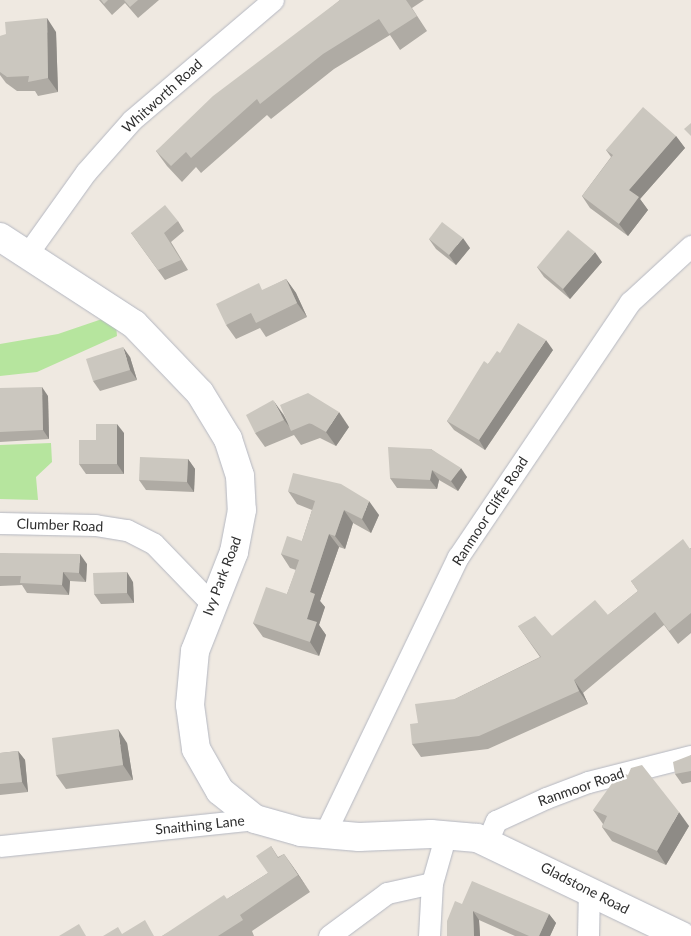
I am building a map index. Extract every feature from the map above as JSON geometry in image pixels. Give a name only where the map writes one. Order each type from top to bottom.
[{"type":"street","name":"Whitworth Road","points":[[28,252],[86,172],[132,120],[273,0]]},
{"type":"street","name":"Ivy Park Road","points":[[0,237],[28,252],[117,310],[151,340],[200,393],[228,439],[240,476],[242,510],[234,552],[212,604],[192,670],[193,737],[215,784],[255,819]]},
{"type":"street","name":"Ranmoor Cliffe Road","points":[[324,835],[458,556],[630,302],[691,246]]},
{"type":"street","name":"Clumber Road","points":[[0,523],[95,525],[127,530],[154,544],[212,604]]},
{"type":"street","name":"Ranmoor Road","points":[[487,842],[496,821],[546,798],[588,782],[691,756]]},
{"type":"street","name":"Snaithing Lane","points":[[0,846],[255,819],[324,835],[446,834],[487,842]]},
{"type":"street","points":[[429,936],[432,883],[446,834]]},
{"type":"street","name":"Gladstone Road","points":[[487,842],[589,890],[677,935]]},
{"type":"street","points":[[329,936],[387,893],[432,883]]},
{"type":"street","points":[[588,936],[589,890]]},
{"type":"green space","points":[[105,318],[116,325],[117,336],[37,372],[0,376],[0,344],[58,334]]},
{"type":"green space","points":[[51,443],[52,462],[36,477],[38,500],[0,499],[0,445]]},
{"type":"building","points":[[124,0],[138,0],[130,7]]},
{"type":"building","points":[[340,0],[406,0],[417,16],[389,34],[379,19],[323,54],[260,104],[257,99],[191,158],[186,152],[171,166],[156,151],[213,96]]},
{"type":"building","points":[[47,18],[48,78],[28,82],[29,76],[7,77],[0,72],[0,36],[6,34],[5,22]]},
{"type":"building","points":[[643,107],[676,136],[629,190],[639,197],[619,224],[582,196],[613,155],[606,150]]},
{"type":"building","points":[[691,123],[691,136],[684,129]]},
{"type":"building","points":[[165,205],[178,221],[164,233],[181,260],[158,270],[131,233]]},
{"type":"building","points":[[442,222],[463,238],[449,255],[429,239]]},
{"type":"building","points":[[568,230],[595,252],[563,289],[537,267]]},
{"type":"building","points":[[286,279],[297,303],[256,323],[251,313],[226,325],[216,304],[259,283],[262,290]]},
{"type":"building","points":[[518,323],[546,340],[479,440],[447,421],[484,361],[488,364],[497,351],[500,353]]},
{"type":"building","points":[[123,347],[130,370],[93,381],[86,359]]},
{"type":"building","points":[[42,387],[43,430],[0,432],[0,388]]},
{"type":"building","points":[[308,393],[339,412],[326,432],[310,423],[291,431],[280,405]]},
{"type":"building","points":[[273,400],[284,420],[255,433],[246,415]]},
{"type":"building","points":[[96,424],[117,424],[117,464],[79,464],[79,440],[96,440]]},
{"type":"building","points":[[388,447],[431,449],[461,468],[451,481],[432,470],[430,480],[390,478]]},
{"type":"building","points":[[140,457],[188,459],[187,482],[139,480]]},
{"type":"building","points":[[293,473],[341,484],[369,501],[362,519],[344,510],[335,536],[329,534],[310,592],[315,594],[307,619],[317,622],[310,642],[253,623],[266,587],[287,594],[299,560],[281,554],[287,536],[302,541],[315,501],[288,491]]},
{"type":"building","points":[[683,539],[691,548],[691,613],[669,631],[655,612],[574,680],[579,691],[479,736],[412,744],[410,724],[418,723],[415,704],[455,699],[541,657],[518,626],[535,616],[552,636],[595,600],[608,615],[638,591],[631,581]]},
{"type":"building","points":[[0,553],[80,554],[79,573],[63,572],[62,585],[20,583],[21,576],[0,576]]},
{"type":"building","points":[[127,572],[127,593],[94,594],[93,573]]},
{"type":"building","points":[[118,729],[123,765],[56,775],[52,738]]},
{"type":"building","points":[[18,751],[22,782],[0,784],[0,753]]},
{"type":"building","points":[[691,755],[691,771],[675,774],[673,762]]},
{"type":"building","points":[[642,765],[679,812],[657,851],[602,827],[607,816],[593,810],[620,772],[628,775],[631,768]]},
{"type":"building","points":[[271,846],[278,858],[284,854],[298,875],[240,915],[243,920],[218,936],[162,936],[224,895],[227,899],[268,873],[256,856]]},
{"type":"building","points":[[472,881],[549,914],[539,936],[529,936],[473,911],[474,936],[447,936],[447,921],[455,901],[462,904]]},
{"type":"building","points":[[145,920],[154,936],[103,936],[118,927],[122,934]]},
{"type":"building","points":[[79,924],[86,936],[59,936]]}]
